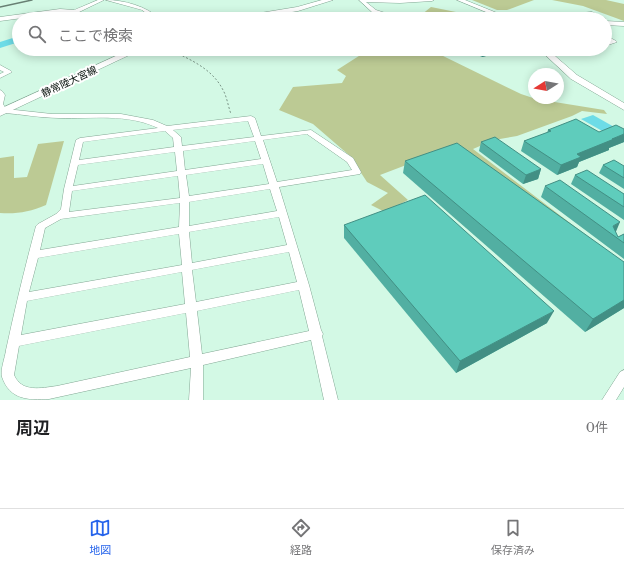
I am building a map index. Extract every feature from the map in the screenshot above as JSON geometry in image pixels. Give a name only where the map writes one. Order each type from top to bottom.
[{"type":"main road","points":[[279,12],[298,9],[330,0]]},
{"type":"main road","name":"静常陸大宮線","points":[[1,108],[122,56]]},
{"type":"street","points":[[52,12],[75,12],[102,0]]},
{"type":"street","points":[[108,0],[144,9],[148,12]]},
{"type":"street","points":[[361,0],[400,2],[432,0]]},
{"type":"street","points":[[361,0],[371,10],[378,12]]},
{"type":"street","points":[[460,0],[491,12]]},
{"type":"street","points":[[0,19],[12,17]]},
{"type":"street","points":[[612,22],[624,24]]},
{"type":"street","points":[[552,56],[574,77],[624,107]]},
{"type":"street","points":[[0,67],[9,72],[0,76]]},
{"type":"street","points":[[0,92],[2,95],[1,108],[56,116],[125,115],[150,121],[168,129],[177,137],[185,200],[184,230],[197,360],[196,400]]},
{"type":"street","points":[[317,334],[57,392],[29,395],[19,392],[11,385],[8,375],[22,298],[33,255],[42,226],[59,216],[65,210],[68,189],[80,140],[251,118],[283,213],[304,285],[317,334],[331,400]]},
{"type":"street","points":[[59,216],[185,200],[357,172],[350,160],[308,132],[74,163]]},
{"type":"street","points":[[68,189],[265,161]]},
{"type":"street","points":[[33,255],[283,213]]},
{"type":"street","points":[[22,298],[292,248]]},
{"type":"street","points":[[14,342],[304,285]]},
{"type":"street","points":[[609,400],[624,376]]},
{"type":"path","points":[[182,56],[205,68],[214,76],[222,89],[234,121]]},
{"type":"green space","points":[[472,0],[534,0],[507,10],[497,10]]},
{"type":"green space","points":[[552,0],[606,0],[624,4],[624,21],[612,17],[612,12],[599,12],[583,6]]},
{"type":"green space","points":[[431,7],[456,12],[425,12]]},
{"type":"green space","points":[[359,56],[443,56],[528,96],[528,104],[564,104],[604,110],[607,114],[582,111],[517,136],[494,140],[473,149],[624,264],[456,146],[380,175],[408,200],[385,212],[371,205],[388,193],[367,182],[350,156],[313,124],[279,110],[293,87],[342,83],[346,76],[337,70]]},
{"type":"green space","points":[[64,141],[46,205],[23,212],[0,213],[0,158],[14,156],[14,178],[27,177],[38,144]]},
{"type":"water","points":[[593,115],[616,128],[604,132],[581,119]]},
{"type":"building","points":[[576,119],[599,132],[616,125],[624,129],[624,134],[577,154],[581,157],[561,165],[524,141],[551,131],[548,130]]},
{"type":"building","points":[[495,137],[541,169],[526,175],[481,142]]},
{"type":"building","points":[[457,143],[624,262],[624,300],[593,319],[405,161]]},
{"type":"building","points":[[614,160],[624,166],[624,178],[603,165]]},
{"type":"building","points":[[587,170],[624,194],[624,207],[575,175]]},
{"type":"building","points":[[560,180],[620,222],[613,226],[618,237],[624,234],[624,243],[545,186]]},
{"type":"building","points":[[425,195],[554,311],[460,361],[344,225]]},
{"type":"waterway","points":[[0,45],[12,41]]},
{"type":"railway","points":[[0,7],[32,0]]}]
